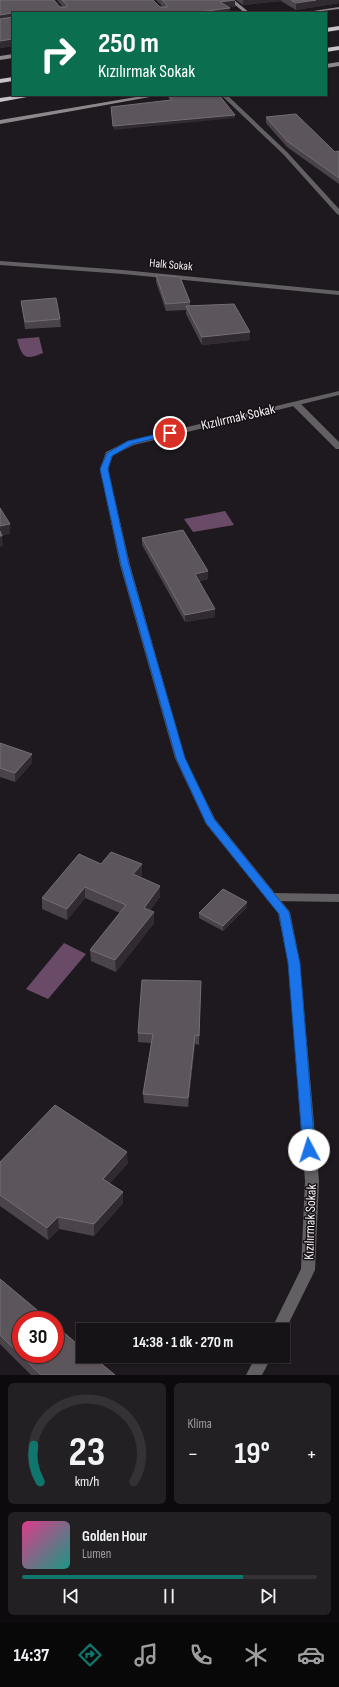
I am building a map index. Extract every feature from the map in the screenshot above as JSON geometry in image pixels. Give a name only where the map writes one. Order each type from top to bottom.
[{"type":"highway","points":[[327,30],[339,28]]},
{"type":"highway","points":[[327,50],[339,48]]},
{"type":"highway","points":[[0,81],[12,79]]},
{"type":"highway","points":[[0,100],[28,96]]},
{"type":"main road","points":[[231,0],[247,12]]},
{"type":"main road","points":[[313,12],[339,8]]},
{"type":"main road","points":[[0,58],[12,56]]},
{"type":"main road","points":[[327,66],[339,64]]},
{"type":"main road","points":[[0,122],[152,96]]},
{"type":"street","points":[[225,96],[285,153],[339,213]]},
{"type":"street","name":"Halk Sokak","points":[[0,263],[82,268],[197,279],[301,292],[339,294]]},
{"type":"street","name":"Kızılırmak Sokak","points":[[282,1323],[308,1270],[312,1181],[294,963],[284,912],[210,821],[180,758],[125,565],[104,469],[109,454],[131,443],[339,393]]},
{"type":"street","points":[[296,404],[339,447]]},
{"type":"street","points":[[271,897],[339,898]]},
{"type":"street","points":[[254,1375],[260,1363]]},
{"type":"shaded area","points":[[39,337],[43,353],[32,357],[25,356],[20,350],[17,339]]},
{"type":"shaded area","points":[[225,511],[234,525],[193,532],[184,519]]},
{"type":"shaded area","points":[[64,943],[86,954],[48,999],[26,989]]},
{"type":"building","points":[[0,0],[54,0],[60,7],[67,7],[62,0],[153,0],[160,7],[167,7],[162,0],[235,0],[220,2],[230,8],[200,12],[12,12],[0,15]]},
{"type":"building","points":[[291,0],[316,0],[296,3]]},
{"type":"building","points":[[12,17],[12,39],[0,41],[0,19]]},
{"type":"building","points":[[220,96],[235,115],[113,126],[111,107],[171,100],[169,97]]},
{"type":"building","points":[[296,114],[335,152],[339,151],[339,178],[287,141],[266,117]]},
{"type":"building","points":[[156,275],[180,277],[190,302],[166,304]]},
{"type":"building","points":[[56,298],[60,319],[25,322],[21,301]]},
{"type":"building","points":[[234,304],[250,332],[202,337],[186,306]]},
{"type":"building","points":[[0,508],[10,524],[0,526]]},
{"type":"building","points":[[183,530],[208,571],[195,574],[215,609],[185,615],[142,538]]},
{"type":"building","points":[[0,743],[32,754],[15,773],[0,768]]},
{"type":"building","points":[[111,852],[142,864],[133,874],[160,886],[144,908],[154,912],[115,960],[90,950],[126,905],[85,887],[67,909],[42,898],[79,854],[101,864]]},
{"type":"building","points":[[223,889],[247,902],[223,926],[199,913]]},
{"type":"building","points":[[142,980],[201,981],[199,1036],[195,1035],[188,1098],[143,1094],[153,1034],[138,1033]]},
{"type":"building","points":[[55,1105],[127,1152],[103,1179],[123,1192],[94,1224],[58,1217],[47,1228],[0,1195],[0,1162]]},
{"type":"building","points":[[0,1279],[38,1311],[12,1311],[12,1347],[0,1335]]},
{"type":"building","points":[[64,1333],[76,1343],[76,1363],[100,1363],[115,1375],[41,1375],[29,1363],[64,1363]]},
{"type":"route","points":[[170,433],[131,443],[109,454],[104,469],[125,565],[180,758],[210,821],[284,912],[294,963],[309,1150]]}]
